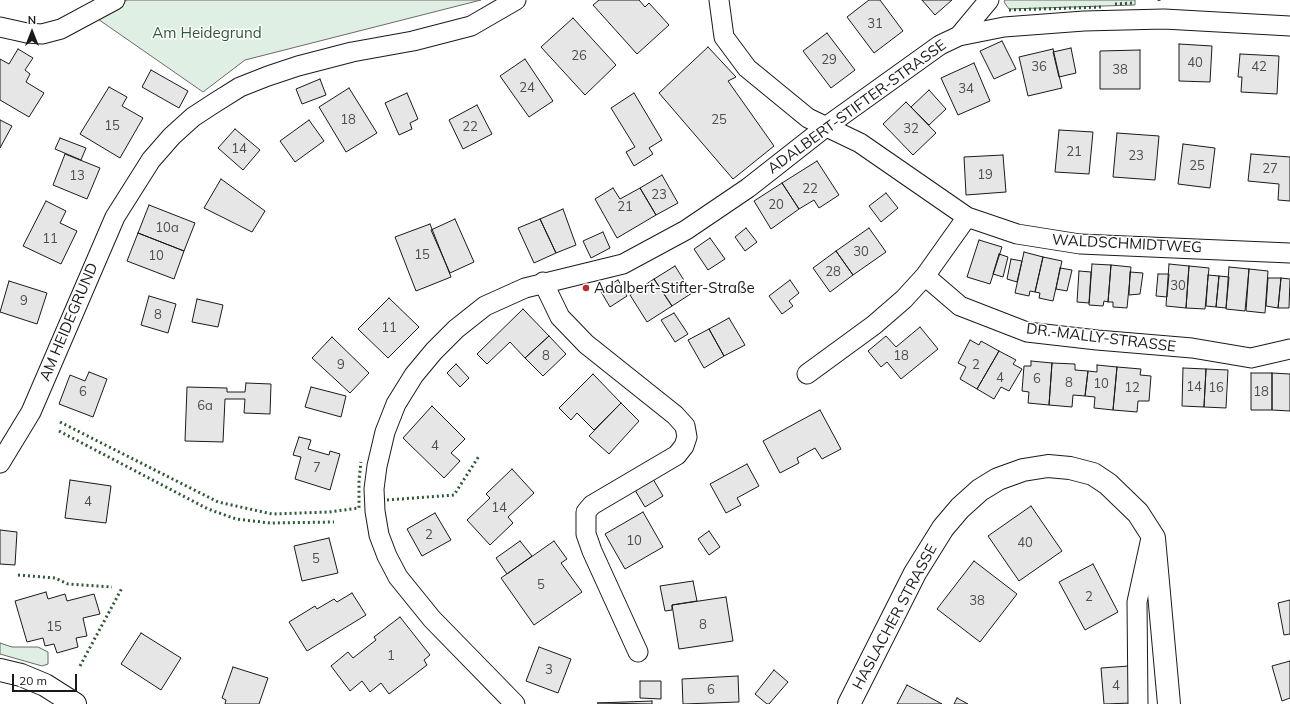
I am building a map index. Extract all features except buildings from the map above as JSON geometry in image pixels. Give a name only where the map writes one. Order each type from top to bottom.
[{"type":"street","points":[[0,27],[27,33],[42,34],[61,29],[115,0]]},
{"type":"street","name":"AM HEIDEGRUND","points":[[0,464],[31,412],[115,217],[147,165],[172,136],[193,117],[240,87],[261,79],[298,66],[471,26],[516,0]]},
{"type":"street","points":[[719,0],[724,37],[747,68],[808,118],[827,126]]},
{"type":"street","name":"ADALBERT-STIFTER-STRASSE","points":[[959,36],[989,0]]},
{"type":"street","name":"ADALBERT-STIFTER-STRASSE","points":[[514,704],[432,619],[398,577],[386,556],[379,535],[374,489],[385,432],[396,404],[419,369],[456,329],[485,306],[524,288],[543,282],[623,264],[686,230],[748,188],[827,126],[940,45],[959,36],[1004,27],[1084,21],[1164,19],[1290,26]]},
{"type":"street","name":"WALDSCHMIDTWEG","points":[[827,126],[860,144],[967,216],[1017,234],[1080,244],[1290,253]]},
{"type":"street","points":[[807,374],[874,326],[904,299],[925,276],[967,216]]},
{"type":"street","name":"DR.-MALLY-STRASSE","points":[[925,276],[960,306],[1027,332],[1097,340],[1192,348],[1251,358],[1290,349]]},
{"type":"street","points":[[543,282],[560,317],[586,344],[675,415],[685,426],[687,437],[684,446],[677,455],[592,505],[586,512],[586,534],[592,551],[638,652]]},
{"type":"street","name":"HASLACHER STRASSE","points":[[849,704],[915,573],[943,528],[960,508],[980,490],[998,479],[1023,470],[1048,466],[1070,468],[1092,474],[1108,484],[1138,513],[1152,534],[1154,538],[1169,704]]},
{"type":"street","points":[[1138,704],[1137,602],[1152,534]]},
{"type":"street","points":[[0,670],[21,675],[45,685],[75,704]]},
{"type":"green space","name":"Am Heidegrund","points":[[127,0],[481,0],[245,60],[203,92],[95,17]]},
{"type":"green space","points":[[1005,0],[1135,0],[1135,5],[1009,9],[1004,2]]},
{"type":"green space","points":[[0,643],[12,647],[38,647],[48,652],[48,664],[42,666],[0,654]]},
{"type":"hedge","points":[[1115,4],[1133,3]]},
{"type":"hedge","points":[[1009,10],[1102,7]]},
{"type":"hedge","points":[[60,422],[218,502],[272,514],[329,512],[359,508],[359,480],[361,462]]},
{"type":"hedge","points":[[59,431],[208,509],[236,519],[270,523],[334,522]]},
{"type":"hedge","points":[[387,500],[454,495],[479,456]]},
{"type":"hedge","points":[[18,575],[55,578],[68,584],[112,587]]},
{"type":"hedge","points":[[80,666],[122,588]]},
{"type":"place","name":"Adalbert-Stifter-Straße","points":[[586,288]]}]
